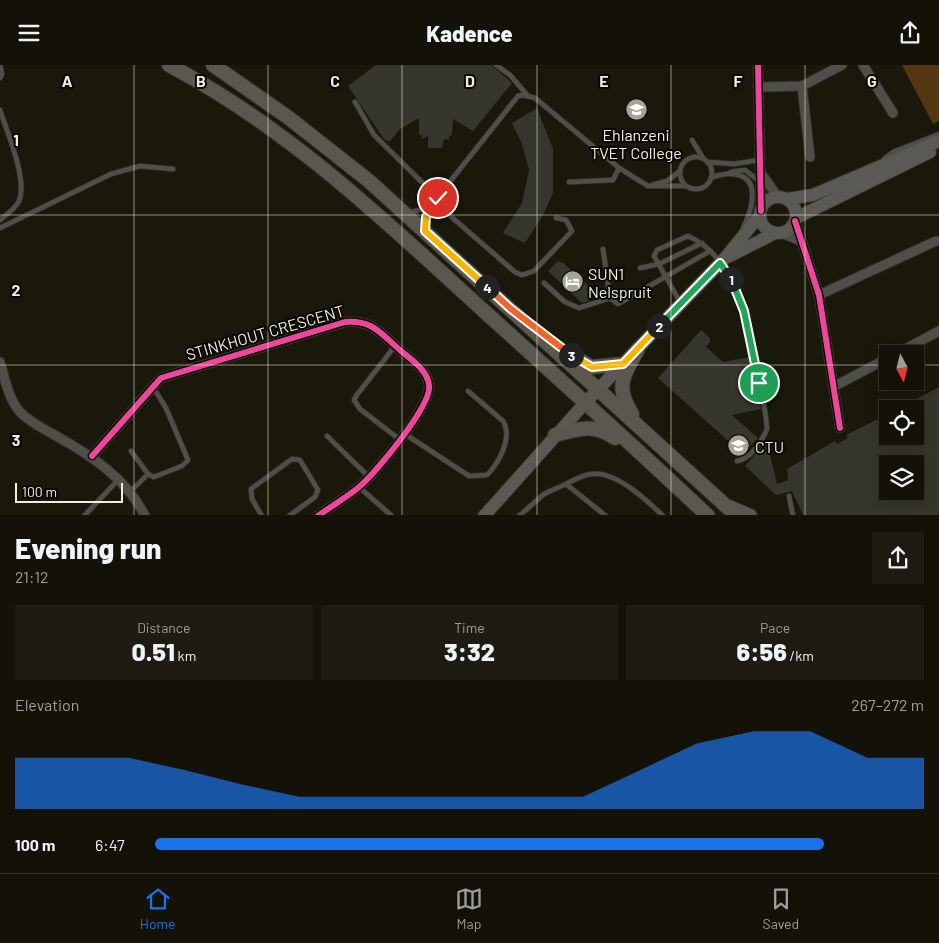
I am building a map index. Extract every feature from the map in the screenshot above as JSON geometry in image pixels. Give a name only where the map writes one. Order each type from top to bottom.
[{"type":"main road","points":[[169,65],[209,86],[280,133],[353,191],[708,514]]},
{"type":"main road","points":[[213,65],[310,134],[405,213],[733,511],[750,515]]},
{"type":"main road","points":[[484,515],[555,435],[725,257],[760,213],[767,201],[813,195],[939,141]]},
{"type":"main road","points":[[725,257],[791,228],[796,219],[939,148]]},
{"type":"main road","points":[[783,198],[794,207],[796,219]]},
{"type":"main road","points":[[760,213],[763,224],[778,233]]},
{"type":"main road","points":[[511,309],[586,365],[599,367],[623,364]]},
{"type":"main road","points":[[638,349],[623,377],[621,385],[623,398],[641,428]]},
{"type":"main road","points":[[555,435],[582,428],[595,428],[604,431],[658,469]]},
{"type":"street","points":[[758,65],[760,213]]},
{"type":"street","points":[[758,87],[802,86],[842,65]]},
{"type":"street","points":[[863,65],[893,113]]},
{"type":"street","points":[[802,86],[810,157]]},
{"type":"street","points":[[760,170],[764,180],[783,198]]},
{"type":"street","points":[[796,219],[818,295],[840,428]]},
{"type":"street","points":[[778,233],[801,241]]},
{"type":"street","points":[[818,295],[936,241]]},
{"type":"street","name":"STINKHOUT CRESCENT","points":[[92,456],[152,386],[170,373],[345,322],[360,321],[371,325],[420,368],[430,386],[426,403],[369,477],[359,487],[318,515]]},
{"type":"street","points":[[913,345],[939,331]]},
{"type":"street","points":[[0,362],[10,399],[20,412],[92,456],[130,492],[144,515]]},
{"type":"street","points":[[833,387],[879,363]]},
{"type":"lane","points":[[0,65],[2,73],[0,78]]},
{"type":"lane","points":[[496,65],[510,75],[528,96]]},
{"type":"lane","points":[[405,213],[419,211],[438,198],[518,97],[528,96],[535,98],[619,168],[648,186],[686,185],[699,188],[707,184],[711,177],[710,166],[692,140]]},
{"type":"lane","points":[[355,102],[374,135],[438,198],[448,215],[516,272],[522,275],[534,271],[572,231],[566,220],[556,218]]},
{"type":"lane","points":[[0,110],[21,178],[22,190],[19,201],[12,211],[0,220]]},
{"type":"lane","points":[[872,169],[894,152],[939,134]]},
{"type":"lane","points":[[686,185],[681,179],[680,171],[683,163],[690,158],[734,164],[759,160]]},
{"type":"lane","points":[[0,228],[111,174],[140,166],[173,169]]},
{"type":"lane","points":[[569,182],[613,180],[619,168]]},
{"type":"lane","points":[[711,177],[745,170],[760,182]]},
{"type":"lane","points":[[648,186],[667,181],[680,171]]},
{"type":"lane","points":[[729,173],[744,177],[749,181],[754,195],[750,212],[725,257],[742,306],[767,420],[767,429],[763,440],[746,457],[738,461]]},
{"type":"lane","points":[[425,231],[426,217],[433,203]]},
{"type":"lane","points":[[681,304],[654,256],[657,250],[686,236],[702,243],[710,251],[725,257]]},
{"type":"lane","points":[[640,268],[659,264],[702,243]]},
{"type":"lane","points":[[603,249],[610,298],[615,303],[621,303],[710,251]]},
{"type":"lane","points":[[544,283],[565,302],[580,308],[598,300],[610,298]]},
{"type":"lane","points":[[395,346],[356,395],[354,401],[360,409],[401,436],[470,476],[487,475],[492,471],[507,440],[506,427],[503,421],[468,391]]},
{"type":"lane","points":[[131,451],[148,474],[157,477],[182,466],[188,460],[166,408],[152,386]]},
{"type":"lane","points":[[327,435],[369,477]]},
{"type":"lane","points":[[262,515],[252,499],[251,489],[292,459],[297,459],[318,490],[315,497],[289,515]]},
{"type":"lane","points":[[130,492],[148,474]]},
{"type":"lane","points":[[519,515],[544,494],[585,475],[602,474],[627,486],[663,515]]},
{"type":"lane","points":[[84,515],[118,479]]},
{"type":"lane","points":[[566,485],[606,515]]},
{"type":"lane","points":[[359,487],[392,515]]},
{"type":"lane","points":[[789,496],[793,515]]},
{"type":"shaded area","points":[[902,65],[939,65],[939,121],[933,124]]},
{"type":"building","points":[[376,65],[491,65],[512,83],[473,131],[453,119],[452,135],[449,136],[449,140],[444,139],[442,148],[428,148],[428,136],[422,139],[422,135],[419,134],[419,118],[400,129],[389,142],[384,139],[348,86]]},
{"type":"building","points":[[537,108],[553,149],[553,193],[542,217],[525,243],[503,233],[522,203],[529,170],[522,144],[512,123]]},
{"type":"building","name":"SUN1 Nelspruit","points":[[558,261],[562,262],[596,293],[588,301],[582,303],[548,271]]},
{"type":"building","points":[[701,330],[710,338],[710,342],[706,347],[723,362],[750,357],[761,409],[732,415],[758,438],[743,454],[658,378]]},
{"type":"building","points":[[939,387],[939,515],[803,515],[792,491],[776,495],[745,466],[767,443],[777,484],[788,480],[787,469],[835,441],[837,444],[848,438],[846,435],[879,418],[879,445],[924,445],[924,400],[914,400]]},
{"type":"cycle path","points":[[758,65],[761,211]]},
{"type":"cycle path","points":[[795,221],[819,295],[840,428]]},
{"type":"cycle path","points":[[92,456],[161,378],[345,322],[363,323],[376,329],[422,370],[428,379],[428,394],[413,422],[367,480],[319,515]]},
{"type":"place","name":"Ehlanzeni TVET College","points":[[636,110]]},
{"type":"place","name":"SUN1 Nelspruit","points":[[572,282]]},
{"type":"place","name":"CTU","points":[[739,446]]},
{"type":"route","points":[[438,198],[433,203],[426,217],[425,231],[511,309],[579,361],[592,367],[623,364],[720,263],[732,281],[744,311],[759,383]]}]
